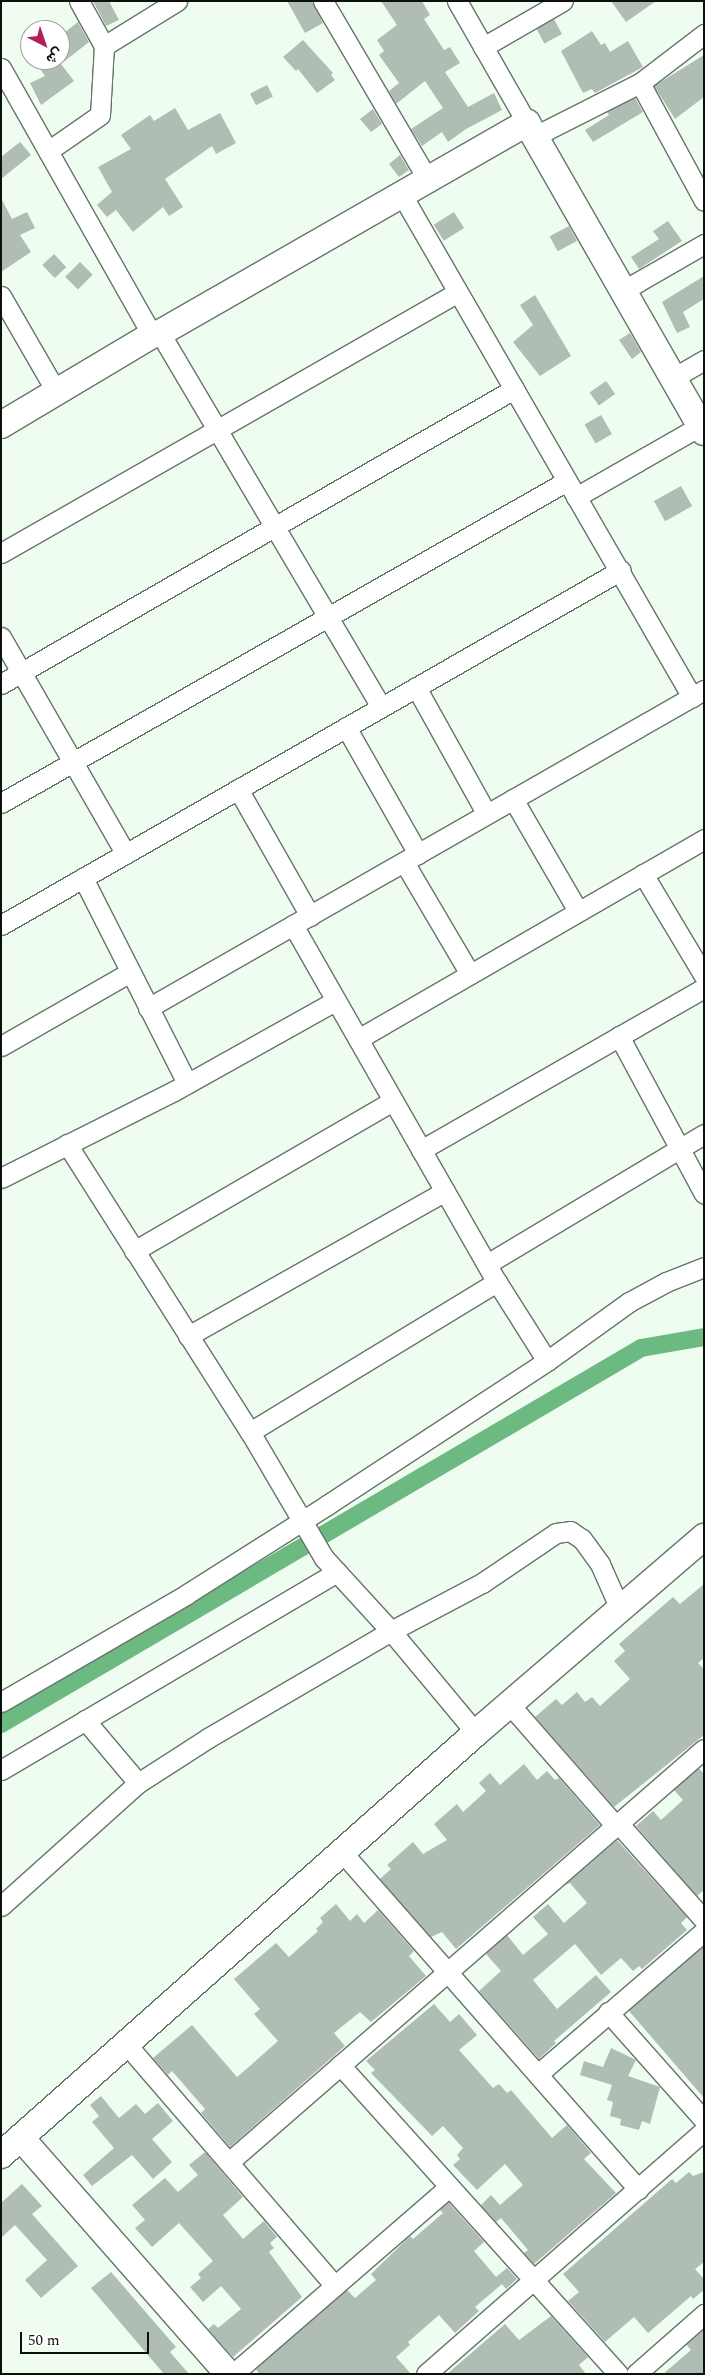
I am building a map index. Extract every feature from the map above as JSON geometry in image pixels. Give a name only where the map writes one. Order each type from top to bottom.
[{"type":"street","points":[[48,151],[100,115],[104,46],[79,1]]},
{"type":"street","points":[[104,46],[177,1]]},
{"type":"street","points":[[323,1],[428,180]]},
{"type":"street","points":[[1,803],[327,619],[572,489],[702,429],[457,1]]},
{"type":"street","points":[[483,47],[563,1]]},
{"type":"street","points":[[1,425],[156,334],[428,180],[531,130],[640,83],[704,34]]},
{"type":"street","points":[[3,75],[156,334],[218,430],[273,528],[381,707]]},
{"type":"street","points":[[640,83],[698,175],[704,201]]},
{"type":"street","points":[[148,1008],[698,694],[572,489],[402,195]]},
{"type":"street","points":[[624,290],[704,244]]},
{"type":"street","points":[[1,553],[458,292]]},
{"type":"street","points":[[1,296],[57,393]]},
{"type":"street","points":[[673,378],[704,360]]},
{"type":"street","points":[[1,684],[514,389]]},
{"type":"street","points":[[1,925],[621,570]]},
{"type":"street","points":[[1,637],[126,854]]},
{"type":"street","points":[[416,687],[486,814]]},
{"type":"street","points":[[346,727],[470,974]]},
{"type":"street","points":[[238,789],[310,916]]},
{"type":"street","points":[[513,800],[578,911]]},
{"type":"street","points":[[358,1039],[704,839]]},
{"type":"street","points":[[643,874],[704,976]]},
{"type":"street","points":[[83,878],[187,1083]]},
{"type":"street","points":[[292,926],[486,1264],[547,1361]]},
{"type":"street","points":[[1,1046],[130,972]]},
{"type":"street","points":[[421,1150],[704,988]]},
{"type":"street","points":[[1,1178],[187,1083],[335,1001]]},
{"type":"street","points":[[619,1036],[704,1194]]},
{"type":"street","points":[[134,1251],[393,1102]]},
{"type":"street","points":[[486,1264],[704,1134]]},
{"type":"street","points":[[67,1144],[250,1432],[304,1520],[311,1538],[324,1558],[391,1631],[476,1733]]},
{"type":"street","points":[[188,1336],[445,1191]]},
{"type":"street","points":[[1,1702],[187,1594],[304,1520],[547,1361],[629,1302],[666,1282],[704,1267]]},
{"type":"street","points":[[250,1432],[497,1282]]},
{"type":"street","points":[[1,1906],[138,1783],[208,1738],[391,1631],[482,1583],[563,1530],[576,1534],[591,1550],[620,1609]]},
{"type":"street","points":[[1,2155],[476,1733],[704,1537]]},
{"type":"street","points":[[1,1770],[337,1572]]},
{"type":"street","points":[[510,1705],[704,1920]]},
{"type":"street","points":[[85,1720],[138,1783]]},
{"type":"street","points":[[229,2162],[704,1749]]},
{"type":"street","points":[[342,1852],[638,2189]]},
{"type":"street","points":[[538,2074],[704,1930]]},
{"type":"street","points":[[608,2012],[704,2120]]},
{"type":"street","points":[[126,2045],[335,2286]]},
{"type":"street","points":[[340,2065],[618,2374]]},
{"type":"street","points":[[426,2374],[704,2131]]},
{"type":"street","points":[[21,2138],[228,2374]]},
{"type":"street","points":[[233,2374],[449,2186]]},
{"type":"street","points":[[636,2374],[704,2314]]},
{"type":"building","points":[[93,1],[109,1],[119,20],[106,26]]},
{"type":"building","points":[[287,1],[312,1],[323,23],[305,33]]},
{"type":"building","points":[[381,1],[422,1],[430,15],[424,19],[444,50],[450,47],[460,63],[445,72],[468,107],[494,93],[502,110],[466,129],[448,142],[442,132],[422,146],[411,129],[443,108],[425,81],[396,104],[389,91],[399,83],[379,55],[384,51],[377,40],[397,25]]},
{"type":"building","points":[[611,1],[656,1],[626,22]]},
{"type":"building","points":[[554,19],[562,34],[544,43],[536,28]]},
{"type":"building","points":[[78,22],[89,42],[70,57],[70,28]]},
{"type":"building","points":[[592,31],[601,45],[605,43],[610,52],[628,41],[643,67],[595,93],[592,89],[583,93],[561,51]]},
{"type":"building","points":[[303,40],[333,73],[331,75],[335,80],[317,93],[298,69],[296,71],[283,57]]},
{"type":"building","points":[[704,55],[704,97],[675,119],[654,86]]},
{"type":"building","points":[[41,70],[66,70],[74,81],[41,105],[30,83],[45,76]]},
{"type":"building","points":[[267,85],[273,97],[256,105],[250,94]]},
{"type":"building","points":[[635,98],[643,112],[593,142],[585,130],[609,115],[607,112]]},
{"type":"building","points":[[175,108],[188,130],[220,113],[236,143],[216,154],[212,146],[165,179],[183,207],[169,216],[163,207],[133,232],[116,210],[107,217],[97,205],[112,192],[98,167],[131,149],[121,135],[150,115],[154,121]]},
{"type":"building","points":[[373,109],[382,124],[371,132],[360,119]]},
{"type":"building","points":[[20,142],[31,155],[1,179],[1,157]]},
{"type":"building","points":[[400,155],[409,170],[399,177],[389,164]]},
{"type":"building","points":[[1,198],[12,219],[27,212],[35,228],[20,235],[31,252],[1,272]]},
{"type":"building","points":[[454,212],[464,228],[444,241],[434,225]]},
{"type":"building","points":[[668,221],[682,241],[639,269],[631,257],[659,239],[653,231]]},
{"type":"building","points":[[569,226],[577,241],[558,251],[550,236]]},
{"type":"building","points":[[54,254],[66,267],[55,278],[42,265]]},
{"type":"building","points":[[80,262],[93,275],[78,290],[65,277]]},
{"type":"building","points":[[704,276],[704,299],[683,312],[690,327],[677,333],[662,302]]},
{"type":"building","points":[[535,295],[571,356],[540,376],[513,342],[533,325],[520,305]]},
{"type":"building","points":[[630,333],[641,352],[632,359],[619,340]]},
{"type":"building","points":[[606,381],[615,394],[599,406],[590,392]]},
{"type":"building","points":[[601,415],[612,434],[596,444],[585,425]]},
{"type":"building","points":[[681,486],[692,506],[665,521],[654,501]]},
{"type":"building","points":[[704,1584],[704,1658],[698,1663],[704,1669],[704,1735],[614,1807],[535,1717],[556,1699],[562,1705],[577,1692],[585,1702],[592,1697],[600,1706],[630,1679],[614,1661],[625,1651],[619,1644],[673,1597],[680,1604]]},
{"type":"building","points":[[524,1764],[537,1780],[547,1771],[555,1780],[559,1778],[600,1825],[456,1949],[442,1932],[431,1937],[380,1879],[391,1869],[387,1865],[413,1842],[423,1854],[447,1840],[434,1824],[457,1804],[463,1812],[486,1791],[479,1783],[490,1773],[500,1785]]},
{"type":"building","points":[[699,1768],[704,1774],[704,1890],[697,1896],[636,1826],[653,1811],[661,1820],[683,1800],[674,1790]]},
{"type":"building","points":[[617,1840],[687,1917],[681,1923],[687,1930],[642,1969],[639,1966],[633,1971],[621,1958],[601,1975],[575,1944],[533,1980],[557,2009],[596,1975],[611,1992],[554,2041],[556,2043],[539,2059],[479,1991],[501,1971],[486,1954],[507,1935],[523,1955],[548,1934],[533,1917],[548,1904],[564,1923],[587,1903],[570,1883],[565,1885]]},
{"type":"building","points":[[336,1904],[350,1921],[357,1914],[364,1923],[378,1910],[414,1951],[409,1956],[426,1976],[371,2022],[360,2012],[334,2033],[345,2046],[230,2147],[201,2113],[205,2109],[172,2071],[168,2075],[153,2058],[192,2025],[237,2077],[278,2041],[254,2014],[260,2009],[234,1979],[276,1943],[289,1957],[318,1931],[316,1929],[323,1922],[320,1918]]},
{"type":"building","points":[[702,1947],[704,1949],[704,2098],[629,2011]]},
{"type":"building","points":[[434,2004],[450,2022],[459,2014],[477,2035],[459,2050],[493,2088],[499,2084],[507,2093],[511,2090],[552,2138],[567,2125],[591,2153],[584,2159],[616,2193],[534,2264],[524,2253],[528,2250],[501,2218],[496,2222],[481,2205],[491,2195],[500,2205],[523,2185],[505,2164],[477,2190],[453,2165],[460,2159],[457,2155],[463,2148],[443,2126],[432,2136],[371,2073],[375,2070],[366,2061]]},
{"type":"building","points":[[611,2048],[636,2060],[628,2076],[660,2087],[650,2124],[642,2121],[639,2130],[620,2125],[621,2119],[610,2116],[613,2102],[607,2100],[612,2085],[580,2075],[584,2061],[603,2067]]},
{"type":"building","points":[[101,2096],[119,2118],[136,2104],[145,2114],[158,2103],[173,2121],[152,2139],[172,2162],[153,2179],[132,2155],[92,2186],[83,2175],[114,2148],[92,2122],[99,2116],[90,2105]]},
{"type":"building","points":[[205,2152],[243,2197],[223,2215],[243,2239],[264,2221],[277,2237],[270,2243],[274,2248],[269,2252],[302,2297],[233,2357],[208,2329],[214,2324],[218,2328],[241,2309],[221,2286],[203,2302],[190,2287],[201,2278],[198,2274],[213,2261],[179,2223],[152,2247],[135,2228],[145,2220],[132,2205],[165,2178],[178,2192],[198,2175],[189,2165]]},
{"type":"building","points":[[689,2172],[693,2176],[704,2172],[704,2262],[695,2269],[704,2279],[704,2290],[693,2299],[691,2296],[648,2333],[634,2317],[605,2342],[568,2301],[579,2292],[563,2274],[672,2179],[676,2183]]},
{"type":"building","points":[[22,2184],[42,2206],[32,2214],[78,2266],[41,2298],[25,2280],[47,2260],[15,2225],[1,2238],[1,2203]]},
{"type":"building","points":[[448,2202],[484,2242],[474,2251],[496,2277],[507,2268],[517,2279],[506,2289],[502,2284],[475,2307],[479,2311],[455,2333],[439,2315],[408,2342],[410,2345],[396,2357],[411,2374],[259,2374],[256,2369],[347,2290],[355,2298],[376,2280],[371,2274],[410,2236],[413,2239],[443,2213],[440,2210]]},
{"type":"building","points":[[111,2272],[176,2347],[170,2352],[189,2374],[164,2374],[91,2288]]},
{"type":"building","points":[[551,2316],[588,2357],[579,2365],[586,2374],[447,2374],[505,2324],[519,2340]]},
{"type":"building","points":[[704,2329],[704,2374],[663,2374],[691,2350],[686,2344]]},
{"type":"waterway","points":[[1,1724],[641,1348],[704,1337]]}]
